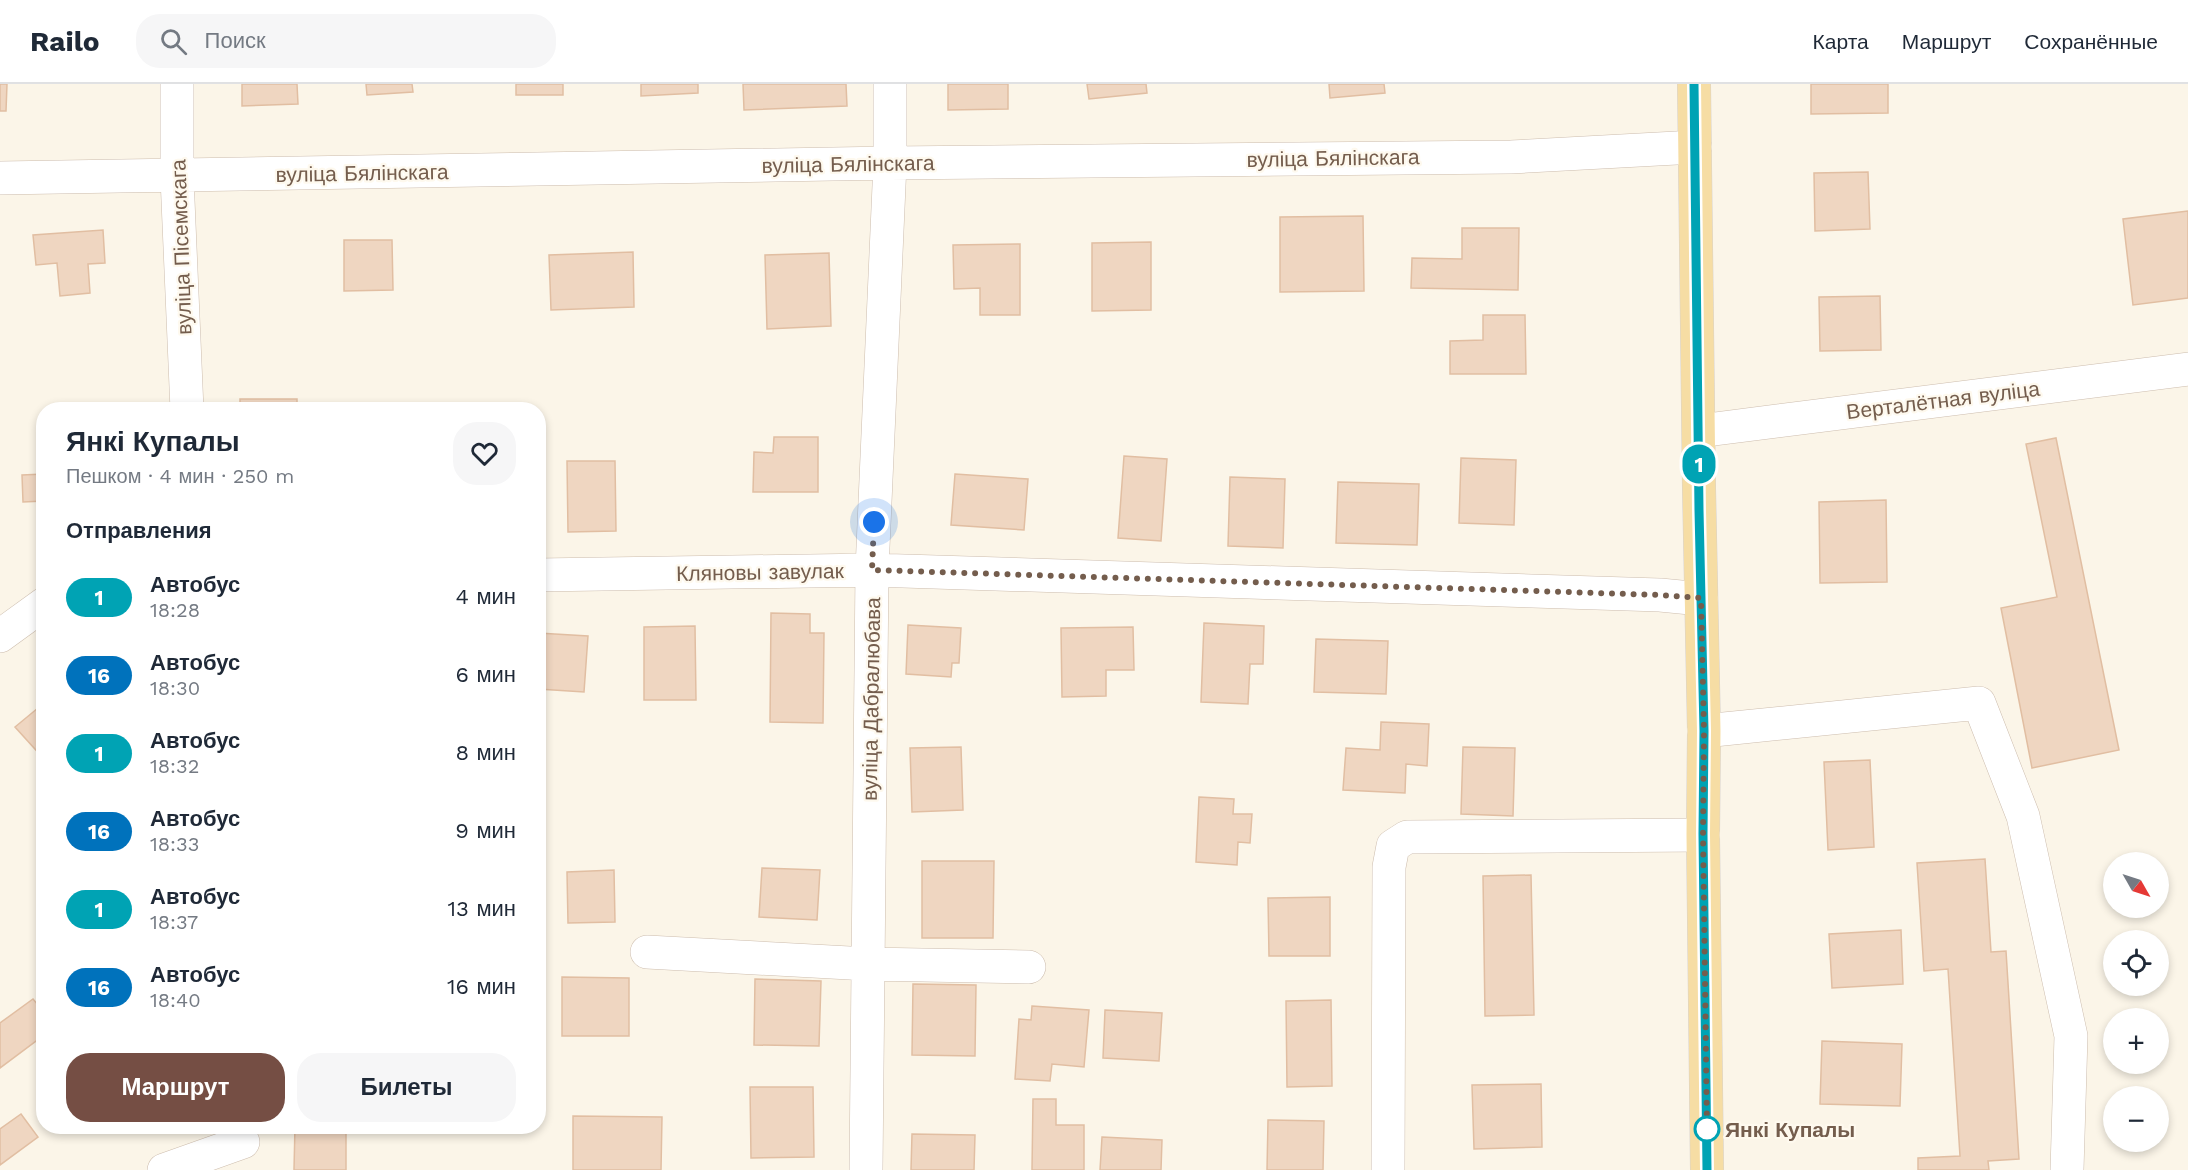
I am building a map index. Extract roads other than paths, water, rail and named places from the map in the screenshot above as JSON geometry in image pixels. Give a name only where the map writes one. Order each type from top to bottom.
[{"type":"main road","points":[[1694,84],[1704,731],[1707,1170]]},
{"type":"street","name":"вуліца Пісемскага","points":[[177,84],[177,177],[187,402]]},
{"type":"street","name":"вуліца Дабралюбава","points":[[866,1170],[872,570],[890,163],[890,84]]},
{"type":"street","name":"вуліца Бялінскага","points":[[0,178],[177,177],[890,163],[1511,156],[1695,147]]},
{"type":"street","name":"Верталётная вуліца","points":[[1699,431],[2188,369]]},
{"type":"street","name":"Кляновы завулак","points":[[546,575],[872,570],[1701,598]]},
{"type":"street","points":[[0,636],[36,610]]},
{"type":"street","points":[[1704,731],[1979,704],[2023,816],[2071,1036],[2067,1170]]},
{"type":"street","points":[[1388,1170],[1389,867],[1393,846],[1407,837],[1703,834]]},
{"type":"street","points":[[647,952],[868,964],[1029,967]]},
{"type":"street","points":[[164,1170],[242,1146]]},
{"type":"place","name":"Янкі Купалы","points":[[1707,1129]]}]
